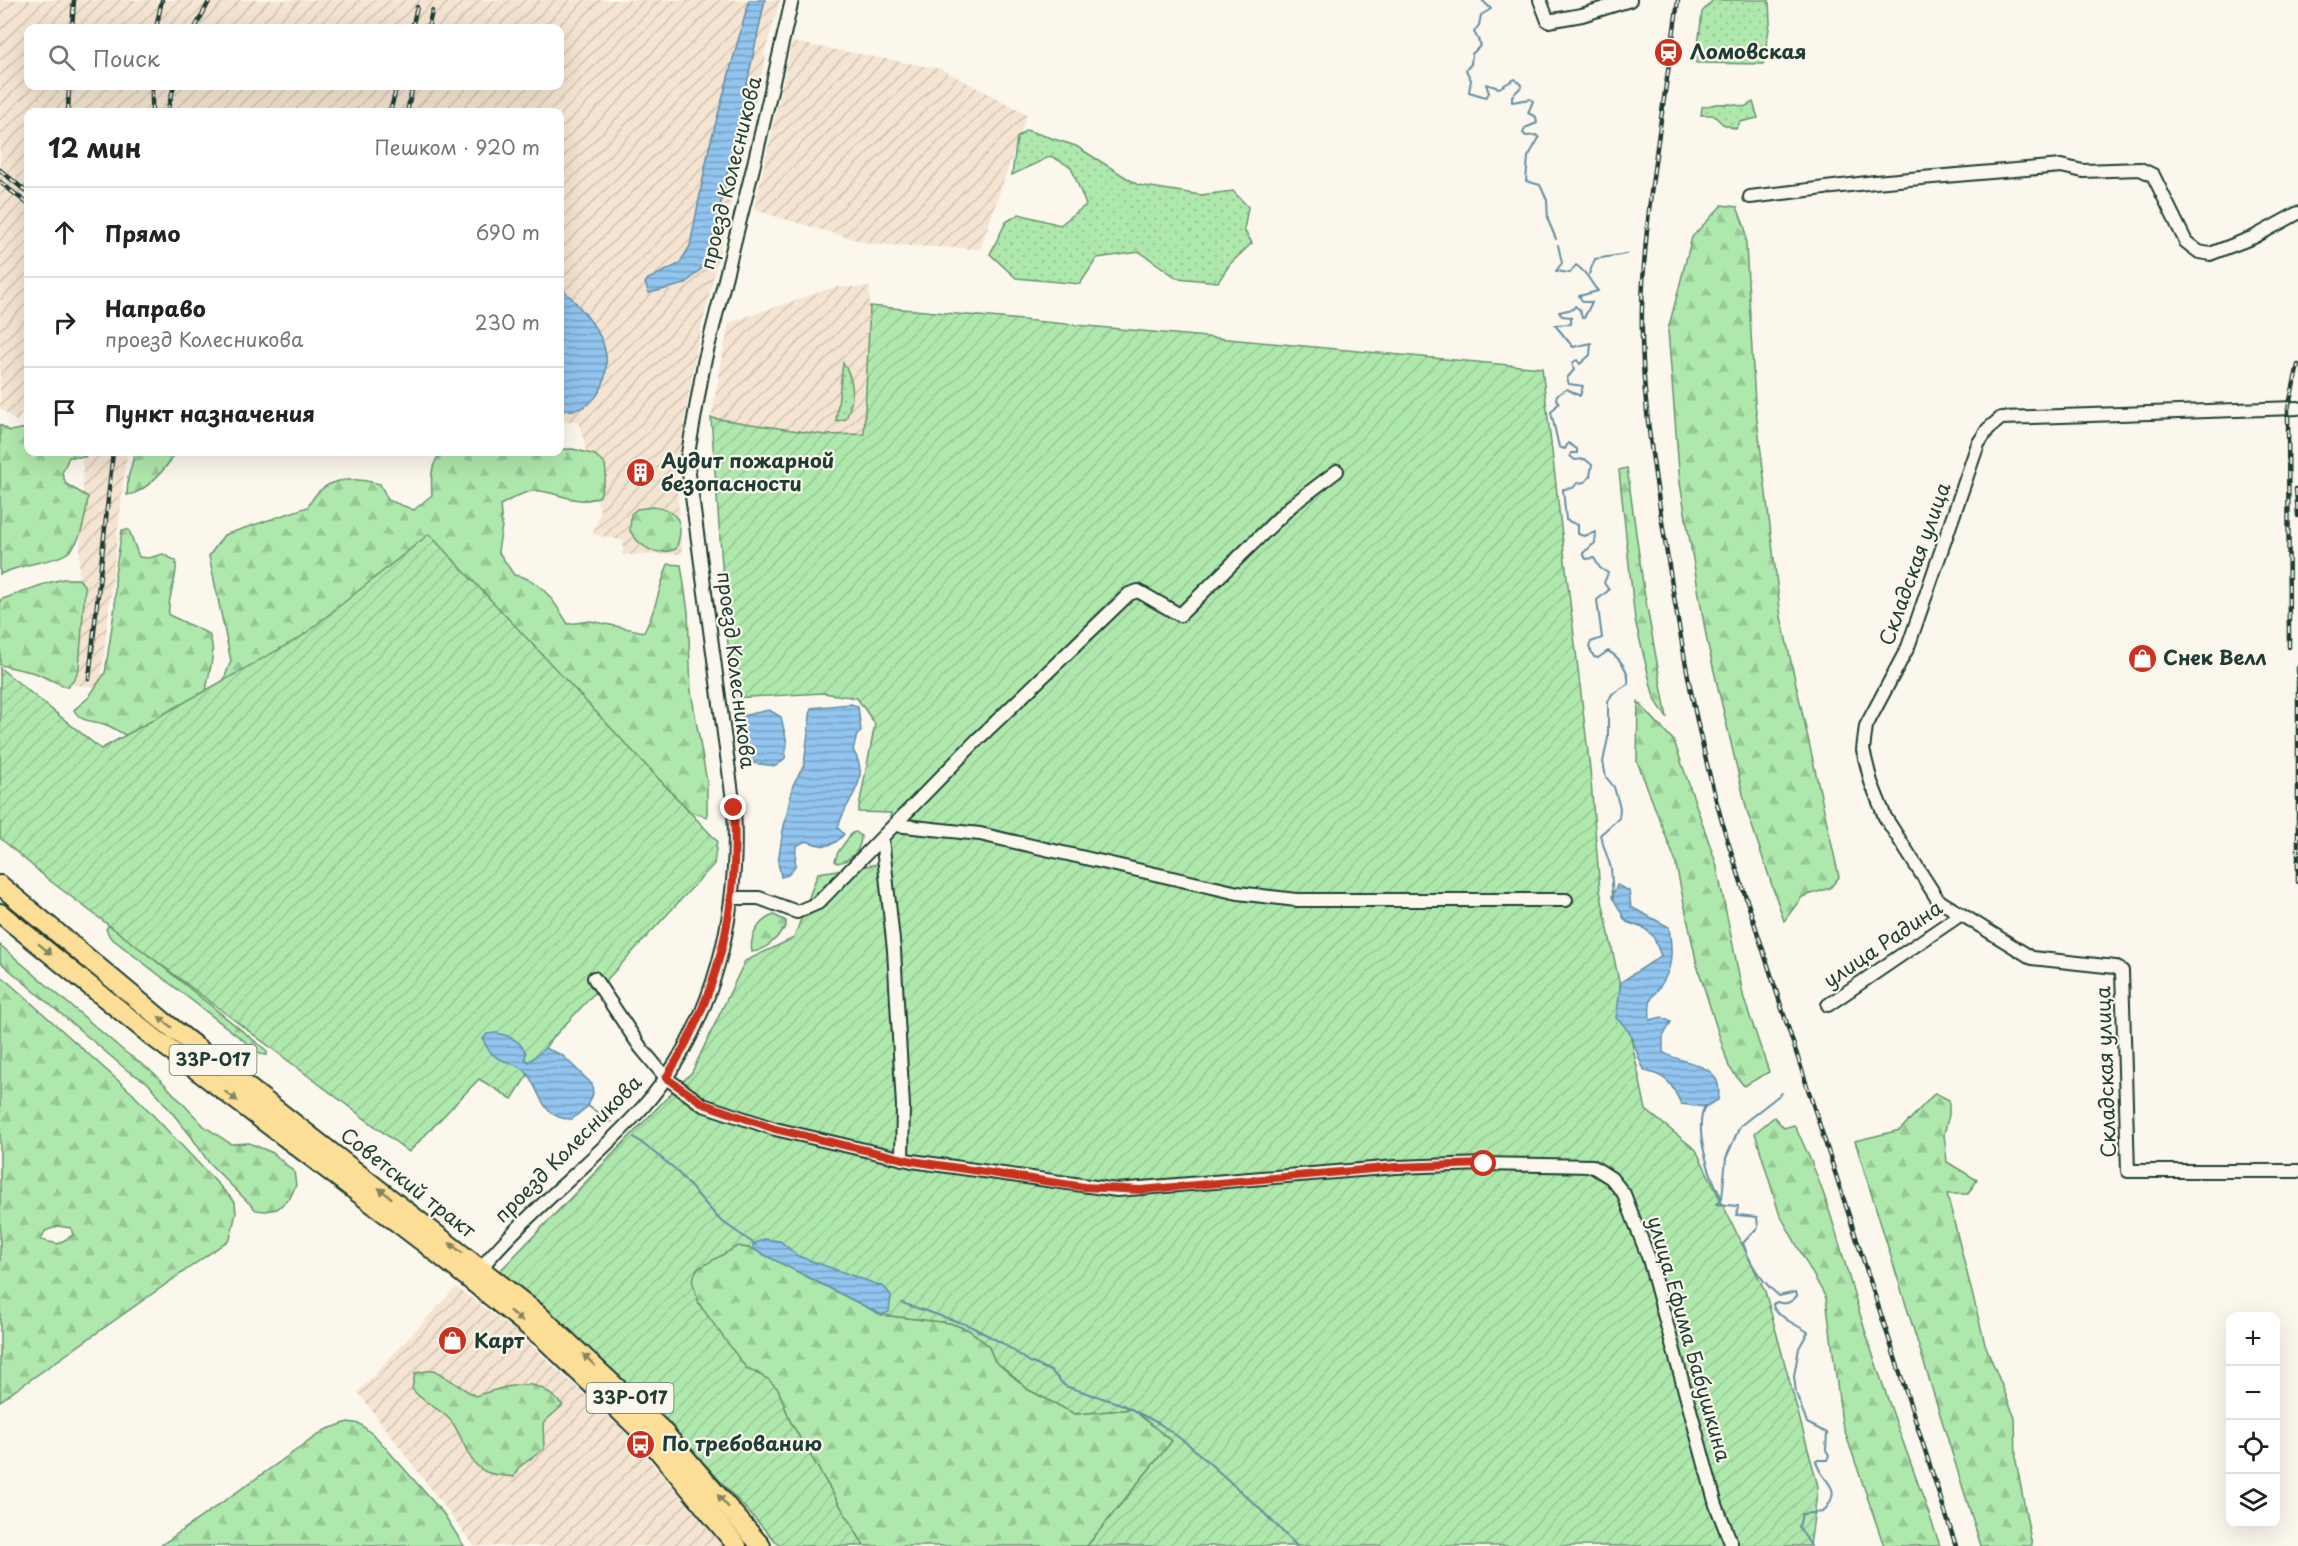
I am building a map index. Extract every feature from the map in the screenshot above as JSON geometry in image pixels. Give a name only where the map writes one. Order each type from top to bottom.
[{"type":"highway","name":"Советский тракт","points":[[0,885],[475,1274],[628,1417],[671,1465],[736,1546]]},
{"type":"highway","name":"Советский тракт","points":[[0,913],[153,1037],[475,1274],[537,1312],[639,1406],[761,1546]]},
{"type":"street","name":"проезд Колесникова","points":[[475,1274],[512,1231],[619,1132],[666,1078],[686,1044],[720,960],[733,898],[736,853],[734,808],[687,459],[704,363],[792,0]]},
{"type":"street","points":[[1540,0],[1548,21],[1582,15],[1630,0]]},
{"type":"street","points":[[1750,197],[1875,182],[2061,166],[2083,171],[2140,169],[2153,175],[2186,242],[2199,252],[2210,254],[2254,237],[2298,213]]},
{"type":"street","name":"Складская улица","points":[[2298,408],[2001,418],[1988,429],[1978,444],[1908,647],[1866,726],[1863,750],[1871,782],[1885,817],[1938,900],[2032,958],[2115,967],[2122,971],[2128,1171],[2298,1171]]},
{"type":"street","points":[[733,898],[759,898],[797,912],[818,903],[978,739],[1129,594],[1138,591],[1180,615],[1296,501],[1337,471]]},
{"type":"street","points":[[895,825],[980,834],[1233,892],[1296,900],[1566,900]]},
{"type":"street","points":[[594,978],[641,1048],[666,1078],[704,1104],[775,1129],[902,1159],[903,1106],[894,950],[882,838]]},
{"type":"street","name":"улица Радина","points":[[1828,1005],[1960,915]]},
{"type":"street","name":"улица Ефима Бабушкина","points":[[902,1159],[1117,1190],[1396,1167],[1484,1164],[1592,1166],[1606,1174],[1624,1194],[1649,1259],[1716,1505],[1731,1542]]},
{"type":"shaded area","points":[[0,0],[780,0],[764,54],[766,57],[696,351],[676,473],[682,554],[622,555],[624,541],[593,534],[600,512],[579,421],[564,422],[564,108],[24,108],[24,409],[17,422],[0,408]]},
{"type":"shaded area","points":[[792,42],[941,69],[1027,114],[980,249],[870,244],[754,210]]},
{"type":"shaded area","points":[[834,287],[870,287],[864,435],[825,435],[711,418],[729,323]]},
{"type":"shaded area","points":[[82,456],[127,456],[100,687],[73,685],[83,489]]},
{"type":"shaded area","points":[[456,1287],[518,1333],[628,1435],[723,1546],[474,1546],[358,1392]]},
{"type":"green space","points":[[1713,0],[1769,0],[1770,23],[1763,64],[1696,63],[1702,12]]},
{"type":"green space","points":[[1753,102],[1758,118],[1740,122],[1736,129],[1723,124],[1713,115],[1701,115],[1702,107],[1728,104],[1744,107]]},
{"type":"green space","points":[[1026,130],[1076,146],[1138,185],[1201,195],[1233,191],[1248,207],[1244,230],[1252,243],[1230,264],[1218,282],[1177,278],[1140,252],[1097,258],[1080,284],[1016,278],[990,254],[1006,222],[1019,214],[1060,225],[1086,205],[1071,167],[1051,156],[1012,175],[1017,138]]},
{"type":"green space","points":[[1722,205],[1737,207],[1745,228],[1755,403],[1781,617],[1839,877],[1830,888],[1802,897],[1784,921],[1747,811],[1707,641],[1680,483],[1668,330],[1692,237]]},
{"type":"green space","points":[[870,306],[1542,368],[1590,769],[1600,891],[1646,1110],[1696,1150],[1765,1291],[1818,1486],[1810,1546],[1087,1546],[1172,1441],[1132,1409],[1075,1414],[1029,1390],[995,1361],[988,1345],[969,1330],[950,1323],[882,1315],[753,1249],[738,1246],[697,1269],[692,1280],[699,1304],[746,1368],[768,1379],[778,1389],[790,1421],[864,1546],[780,1546],[642,1396],[499,1272],[692,1072],[745,961],[794,938],[818,873],[879,864],[891,813],[858,812],[875,724],[857,698],[823,693],[732,698],[711,418],[825,435],[864,434]]},
{"type":"green space","points":[[843,363],[852,384],[852,398],[846,419],[836,421]]},
{"type":"green space","points":[[0,425],[10,431],[24,428],[24,456],[85,456],[69,457],[62,473],[66,484],[88,497],[84,522],[78,539],[71,549],[51,560],[0,574]]},
{"type":"green space","points":[[564,449],[573,449],[595,455],[605,464],[606,475],[600,496],[578,500],[535,491],[520,495],[500,505],[502,526],[498,551],[514,575],[524,577],[540,586],[568,624],[591,621],[644,632],[652,616],[668,564],[681,565],[688,612],[691,692],[707,782],[707,817],[691,812],[643,765],[217,697],[231,661],[209,556],[224,535],[308,507],[321,490],[338,481],[358,480],[380,484],[388,500],[414,510],[432,495],[433,466],[439,456],[564,456]]},
{"type":"green space","points":[[134,456],[173,456],[162,472],[141,490],[127,495],[128,478]]},
{"type":"green space","points":[[1627,468],[1644,591],[1667,718],[1654,698],[1635,620],[1619,470]]},
{"type":"green space","points":[[653,507],[669,511],[678,520],[680,532],[676,549],[662,552],[649,549],[630,531],[631,514],[637,509]]},
{"type":"green space","points":[[122,530],[129,530],[139,557],[149,558],[163,554],[176,561],[169,615],[209,634],[212,649],[206,695],[131,737],[108,725],[83,719],[74,710],[89,697],[105,673],[115,606],[115,574]]},
{"type":"green space","points":[[429,534],[717,841],[714,864],[549,1042],[512,1099],[479,1079],[409,1152],[49,880],[0,838],[0,668],[101,749],[301,637]]},
{"type":"green space","points":[[63,579],[79,579],[85,587],[79,668],[75,678],[67,687],[35,673],[0,665],[0,600]]},
{"type":"green space","points":[[1638,702],[1674,741],[1716,863],[1744,999],[1769,1072],[1744,1086],[1729,1067],[1697,965],[1675,860],[1637,761]]},
{"type":"green space","points":[[856,832],[861,836],[857,850],[847,860],[837,863],[835,861],[838,852],[852,833]]},
{"type":"green space","points":[[774,915],[786,921],[786,926],[767,946],[752,952],[752,940],[756,929]]},
{"type":"green space","points":[[108,926],[115,928],[267,1051],[267,1055],[261,1054],[110,937],[106,929]]},
{"type":"green space","points":[[0,945],[125,1052],[154,1073],[204,1126],[231,1144],[249,1143],[273,1153],[294,1172],[296,1185],[290,1198],[277,1209],[256,1210],[209,1163],[191,1136],[147,1082],[128,1071],[0,962]]},
{"type":"green space","points":[[0,975],[132,1093],[235,1202],[236,1213],[230,1239],[0,1401]],"holes":[[[58,1226],[71,1228],[73,1235],[58,1244],[41,1240],[45,1231]]]},
{"type":"green space","points":[[1935,1093],[1949,1100],[1949,1115],[1944,1134],[1947,1162],[1977,1180],[1968,1194],[1947,1194],[1985,1344],[2015,1418],[2016,1461],[2032,1546],[1981,1546],[1855,1141],[1900,1130]]},
{"type":"green space","points":[[1774,1117],[1784,1128],[1794,1125],[1815,1171],[1832,1218],[1879,1372],[1940,1546],[1884,1546],[1842,1423],[1826,1298],[1779,1213],[1755,1133]]},
{"type":"green space","points":[[738,1246],[753,1249],[882,1315],[950,1323],[969,1330],[988,1345],[995,1361],[1029,1390],[1075,1414],[1132,1409],[1172,1441],[1087,1546],[864,1546],[790,1421],[778,1389],[758,1373],[746,1368],[699,1303],[692,1281],[697,1269],[710,1259]]},
{"type":"green space","points":[[434,1370],[475,1396],[521,1385],[536,1386],[547,1391],[563,1405],[543,1423],[544,1449],[518,1468],[514,1477],[489,1473],[478,1467],[451,1421],[412,1389],[415,1373]]},
{"type":"green space","points":[[348,1422],[360,1424],[377,1438],[443,1513],[464,1546],[160,1546],[325,1430]]},
{"type":"water","points":[[749,0],[765,0],[708,262],[685,284],[649,293],[645,283],[648,279],[679,264],[690,246],[709,148]]},
{"type":"water","points":[[564,291],[596,329],[606,355],[604,380],[600,391],[584,407],[564,410]]},
{"type":"water","points":[[850,704],[858,706],[861,732],[857,735],[853,750],[860,772],[856,790],[841,817],[838,828],[844,834],[840,839],[827,845],[817,845],[806,841],[796,846],[795,866],[788,875],[781,877],[778,862],[783,831],[793,785],[804,765],[811,708]]},
{"type":"water","points":[[769,710],[781,717],[787,743],[785,758],[776,766],[752,763],[739,745],[736,717]]},
{"type":"water","points":[[1617,885],[1629,891],[1631,907],[1669,927],[1670,965],[1665,978],[1651,1000],[1650,1020],[1662,1017],[1671,1022],[1663,1037],[1663,1052],[1700,1066],[1715,1077],[1719,1087],[1718,1100],[1705,1107],[1681,1104],[1675,1091],[1664,1078],[1645,1071],[1628,1030],[1616,1018],[1621,982],[1661,956],[1653,936],[1644,928],[1627,922],[1612,897]]},
{"type":"water","points":[[496,1033],[517,1041],[524,1048],[525,1059],[529,1062],[545,1048],[562,1055],[592,1084],[593,1094],[588,1106],[572,1119],[554,1115],[543,1103],[526,1072],[498,1058],[488,1048],[483,1039],[487,1034]]},
{"type":"water","points":[[764,1239],[780,1241],[798,1256],[884,1287],[891,1295],[889,1312],[882,1315],[753,1249],[753,1244]]},
{"type":"waterway","points":[[1482,0],[1491,9],[1481,15],[1479,25],[1474,32],[1481,45],[1472,54],[1471,64],[1466,70],[1471,80],[1469,92],[1486,97],[1489,93],[1486,84],[1499,88],[1515,79],[1522,86],[1512,96],[1512,102],[1530,99],[1533,101],[1528,113],[1536,117],[1537,123],[1525,128],[1523,133],[1526,136],[1536,135],[1539,138],[1528,157],[1526,181],[1540,185],[1547,200],[1548,220],[1556,239]]},
{"type":"waterway","points":[[1558,245],[1562,263],[1556,271],[1570,273],[1576,265],[1598,291],[1579,296],[1583,302],[1592,302],[1584,318],[1575,306],[1573,309],[1559,312],[1562,316],[1571,317],[1571,324],[1555,325],[1573,347],[1591,343],[1590,355],[1580,364],[1577,360],[1572,363],[1574,370],[1567,378],[1569,384],[1583,386],[1580,396],[1567,389],[1557,395],[1556,399],[1559,403],[1551,412],[1559,447],[1565,449],[1568,443],[1577,449],[1577,453],[1571,453],[1570,456],[1575,460],[1585,459],[1592,465],[1590,476],[1585,482],[1577,483],[1573,488],[1563,489],[1566,520],[1578,525],[1578,534],[1584,536],[1596,532],[1595,543],[1583,553],[1586,559],[1594,558],[1600,568],[1608,573],[1604,583],[1609,590],[1597,600],[1602,638],[1591,642],[1589,647],[1594,657],[1598,658],[1608,651],[1612,654],[1623,665],[1628,679],[1628,684],[1612,694],[1608,702],[1608,738],[1603,762],[1606,777],[1614,787],[1620,808],[1619,818],[1600,835],[1611,868],[1613,899]]},
{"type":"waterway","points":[[1589,274],[1595,259],[1626,254]]},
{"type":"waterway","points":[[1623,917],[1627,922],[1644,928]]},
{"type":"waterway","points":[[1722,1198],[1726,1158],[1740,1126],[1782,1093]]},
{"type":"waterway","points":[[588,1106],[611,1122]]},
{"type":"waterway","points":[[1705,1106],[1702,1116],[1702,1140],[1708,1166],[1722,1199],[1716,1204],[1738,1206],[1737,1215],[1757,1217],[1758,1227],[1743,1243],[1749,1258],[1762,1278],[1779,1296],[1796,1292],[1797,1296],[1790,1302],[1773,1304],[1774,1309],[1787,1320],[1808,1332],[1799,1348],[1794,1376],[1796,1393],[1807,1423],[1827,1433],[1826,1450],[1829,1455],[1827,1460],[1816,1460],[1818,1468],[1832,1489],[1830,1503],[1823,1512],[1802,1514],[1799,1527],[1811,1546]]},
{"type":"waterway","points":[[634,1137],[674,1168],[720,1220],[756,1245]]},
{"type":"waterway","points":[[902,1303],[968,1325],[1002,1343],[1030,1362],[1051,1371],[1065,1386],[1121,1404],[1160,1424],[1188,1444],[1258,1507],[1297,1546]]},
{"type":"railway","points":[[72,24],[74,0]]},
{"type":"railway","points":[[157,24],[162,0]]},
{"type":"railway","points":[[197,24],[210,0]]},
{"type":"railway","points":[[1678,0],[1647,229],[1642,336],[1645,395],[1652,453],[1684,655],[1699,730],[1728,842],[1956,1546]]},
{"type":"railway","points":[[413,24],[417,7]]},
{"type":"railway","points":[[429,24],[432,11]]},
{"type":"railway","points":[[68,108],[69,90]]},
{"type":"railway","points":[[152,90],[152,108]]},
{"type":"railway","points":[[168,108],[173,90]]},
{"type":"railway","points":[[391,108],[396,90]]},
{"type":"railway","points":[[408,108],[412,90]]},
{"type":"railway","points":[[0,170],[24,190]]},
{"type":"railway","points":[[0,182],[24,201]]},
{"type":"railway","points":[[2289,647],[2288,409],[2298,365]]},
{"type":"railway","points":[[89,679],[113,456]]},
{"type":"railway","points":[[2296,489],[2298,516]]},
{"type":"railway","points":[[2298,668],[2298,882]]},
{"type":"place","name":"Ломовская","points":[[1669,52]]},
{"type":"place","name":"Аудит пожарной безопасности","points":[[640,473]]},
{"type":"place","name":"Снек Велл","points":[[2142,658]]},
{"type":"place","name":"Карт","points":[[453,1341]]},
{"type":"place","name":"По требованию","points":[[641,1444]]},
{"type":"route","points":[[734,808],[736,853],[728,929],[720,960],[699,1017],[666,1078],[704,1104],[775,1129],[902,1159],[1117,1190],[1141,1190],[1396,1167],[1484,1164]]}]
